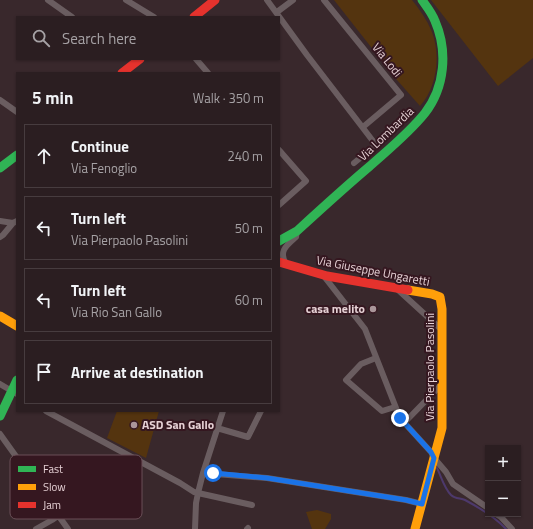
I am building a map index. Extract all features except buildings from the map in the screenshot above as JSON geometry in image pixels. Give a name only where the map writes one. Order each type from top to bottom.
[{"type":"street","points":[[48,0],[71,16]]},
{"type":"street","points":[[126,0],[152,16]]},
{"type":"street","points":[[195,16],[216,0]]},
{"type":"street","points":[[267,0],[280,16]]},
{"type":"street","points":[[277,12],[293,0]]},
{"type":"street","name":"Via Lodi","points":[[324,0],[401,95],[363,127]]},
{"type":"street","name":"Via Lombardia","points":[[280,240],[293,233],[405,135],[425,113],[436,96],[442,74],[442,44],[436,22],[422,0]]},
{"type":"street","points":[[280,16],[376,145],[354,163]]},
{"type":"street","points":[[123,72],[135,60]]},
{"type":"street","points":[[197,60],[207,72]]},
{"type":"street","points":[[0,100],[16,111]]},
{"type":"street","points":[[280,151],[306,181],[280,204]]},
{"type":"street","points":[[0,168],[16,156]]},
{"type":"street","points":[[0,221],[15,222]]},
{"type":"street","points":[[0,237],[15,222]]},
{"type":"street","points":[[283,263],[283,251],[285,247],[296,237],[293,233]]},
{"type":"street","name":"Via Lombardia","points":[[280,244],[288,240],[293,233]]},
{"type":"street","name":"Via Giuseppe Ungaretti","points":[[283,263],[324,275],[432,294],[440,297]]},
{"type":"street","points":[[324,275],[365,329],[400,418],[431,452],[453,484],[485,506]]},
{"type":"street","points":[[395,287],[442,330]]},
{"type":"street","name":"Via Pierpaolo Pasolini","points":[[415,529],[442,428],[442,302],[440,297]]},
{"type":"street","points":[[0,316],[16,325]]},
{"type":"street","points":[[376,358],[361,364],[346,380],[382,411],[395,407]]},
{"type":"street","points":[[0,384],[16,385],[0,416]]},
{"type":"street","points":[[404,423],[442,384]]},
{"type":"street","points":[[48,412],[127,455]]},
{"type":"street","points":[[195,529],[198,493],[223,412]]},
{"type":"street","points":[[217,428],[248,437],[260,412]]},
{"type":"street","points":[[0,434],[15,455]]},
{"type":"street","points":[[142,463],[198,493],[252,505]]},
{"type":"street","points":[[203,473],[267,478],[406,500],[422,504]]},
{"type":"street","points":[[501,517],[512,529]]},
{"type":"street","points":[[36,529],[52,519]]},
{"type":"street","points":[[61,519],[68,529]]},
{"type":"shaded area","points":[[334,0],[412,0],[423,15],[432,32],[435,41],[437,61],[434,81],[426,98],[420,106],[397,80]]},
{"type":"shaded area","points":[[431,0],[533,0],[533,58],[498,86]]},
{"type":"shaded area","name":"ASD San Gallo","points":[[117,412],[159,412],[146,458],[107,438]]},
{"type":"shaded area","points":[[317,510],[331,514],[331,519],[325,529],[312,529],[306,512]]},
{"type":"waterway","points":[[437,468],[451,495],[465,500],[482,510],[506,529]]},
{"type":"traffic: fast","points":[[280,240],[297,231],[399,141],[419,120],[432,103],[440,80],[443,56],[442,44],[434,18],[422,0]]},
{"type":"traffic: fast","points":[[0,168],[16,156]]},
{"type":"traffic: fast","points":[[0,416],[16,382]]},
{"type":"traffic: slow","points":[[408,290],[432,294],[440,297],[442,309],[442,428],[415,529]]},
{"type":"traffic: slow","points":[[0,316],[16,325]]},
{"type":"traffic: jam","points":[[195,16],[215,0]]},
{"type":"traffic: jam","points":[[123,72],[139,60]]},
{"type":"traffic: jam","points":[[280,262],[327,276],[408,290]]},
{"type":"place","name":"casa melito","points":[[373,309]]},
{"type":"place","name":"ASD San Gallo","points":[[134,425]]},
{"type":"route","points":[[213,473],[267,478],[406,500],[422,504],[434,458],[431,452],[400,418]]}]
